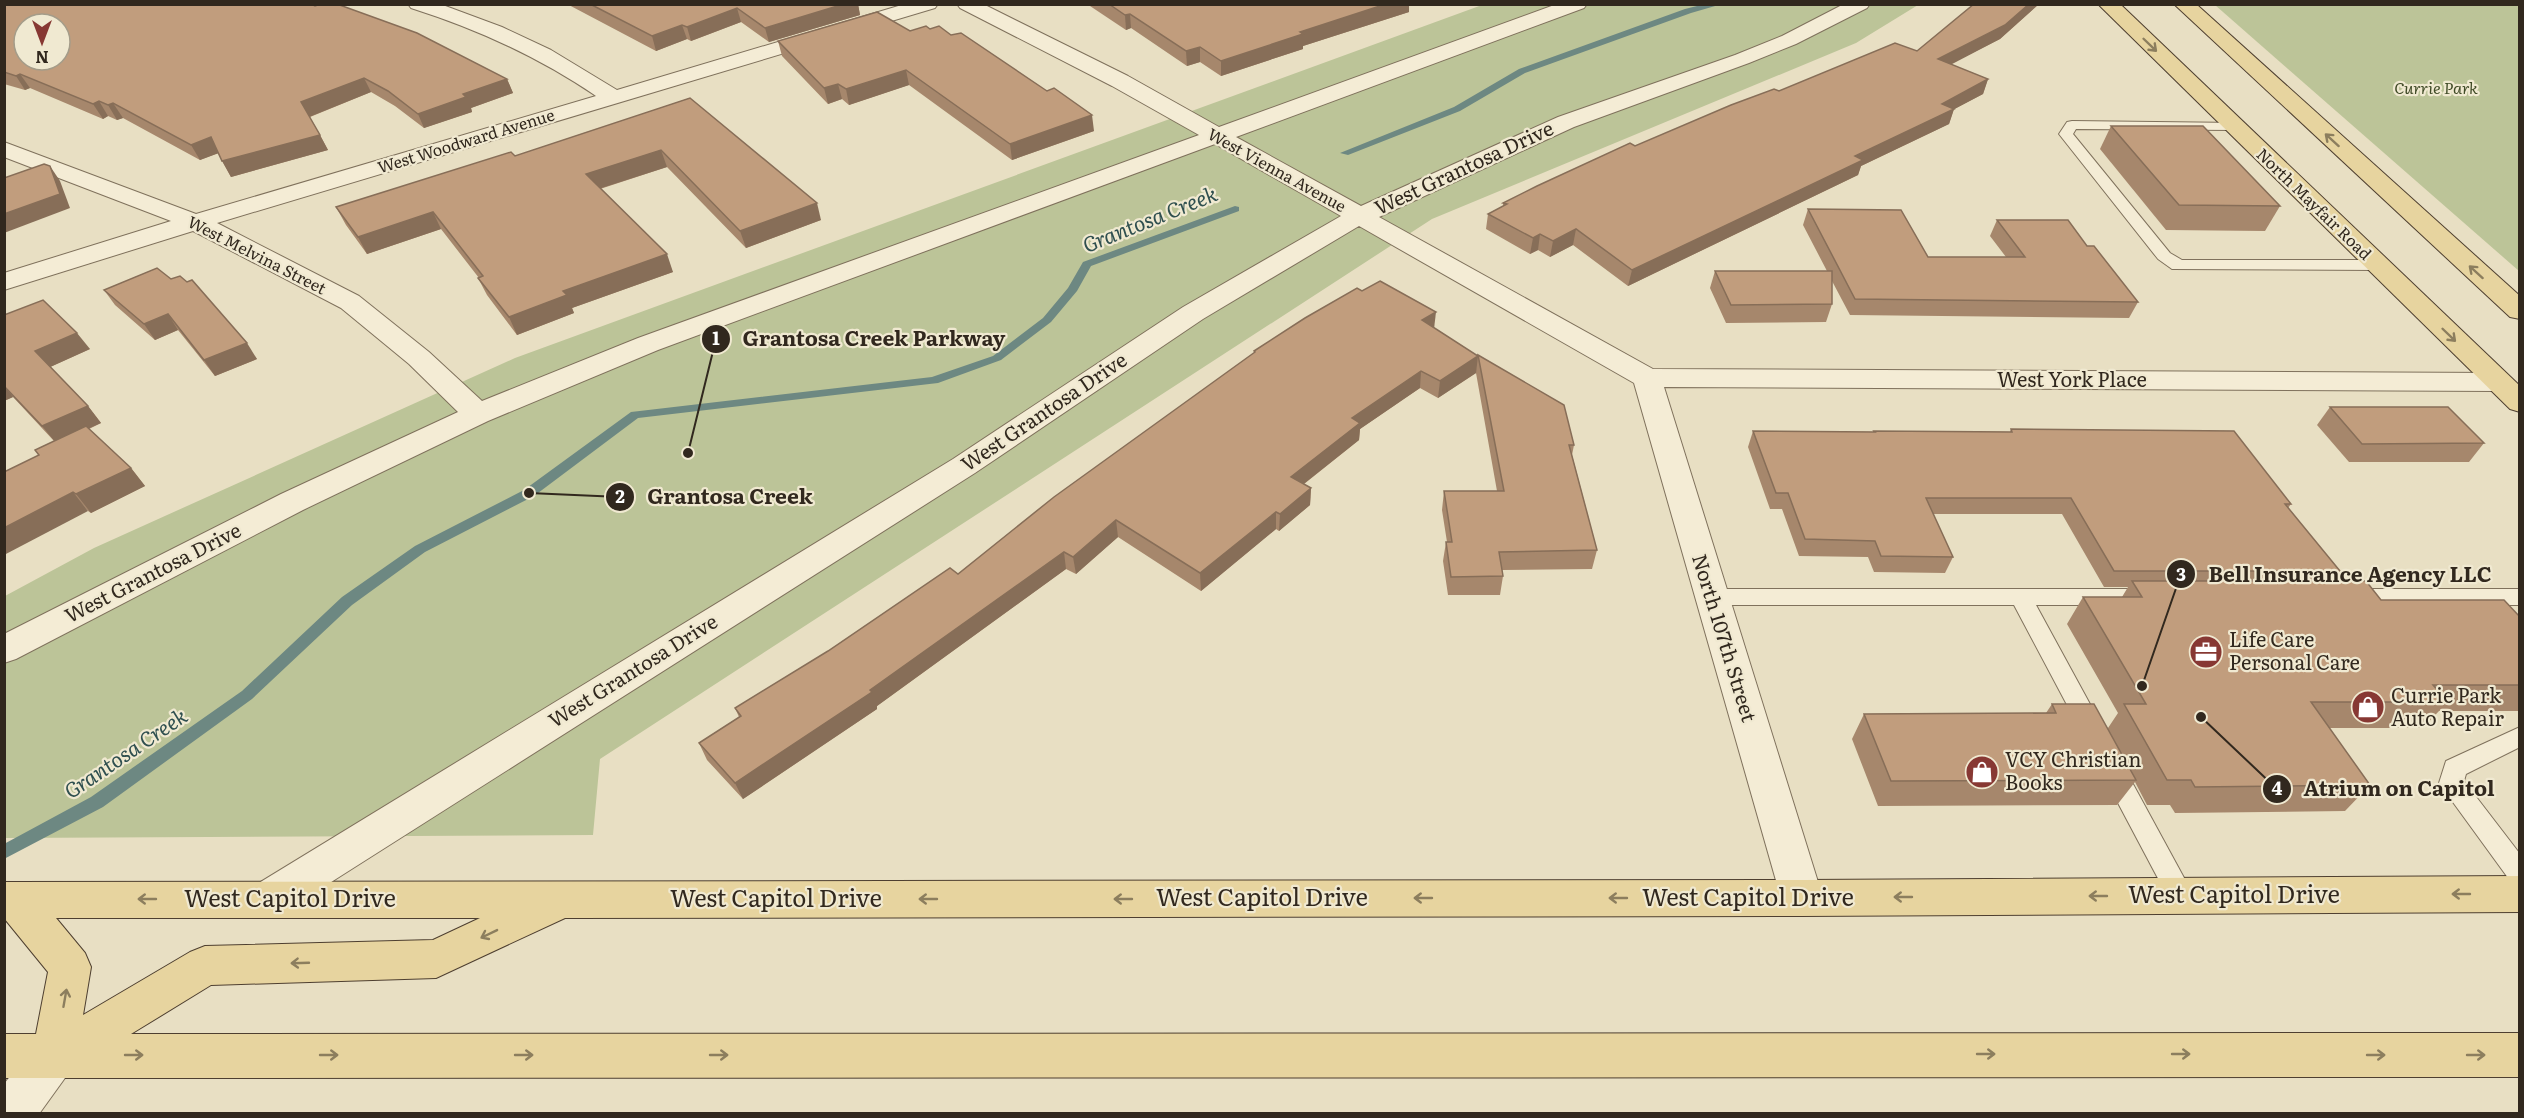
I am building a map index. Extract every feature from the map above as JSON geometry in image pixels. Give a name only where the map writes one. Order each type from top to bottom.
[{"type":"main road","name":"North Mayfair Road","points":[[2108,4],[2520,403]]},
{"type":"main road","points":[[2184,4],[2520,311]]},
{"type":"main road","name":"West Capitol Drive","points":[[10,900],[1802,898],[2520,894]]},
{"type":"main road","points":[[54,1056],[205,966],[436,959],[561,899]]},
{"type":"main road","points":[[10,900],[70,967],[54,1056]]},
{"type":"main road","points":[[4,1056],[2520,1055]]},
{"type":"street","points":[[418,4],[448,13],[539,52],[581,75],[613,97]]},
{"type":"street","name":"West Woodward Avenue","points":[[4,282],[195,222],[928,4]]},
{"type":"street","name":"West Vienna Avenue","points":[[966,4],[1120,81],[1647,378]]},
{"type":"street","name":"West Grantosa Drive","points":[[4,650],[292,502],[478,414],[648,344],[1577,4]]},
{"type":"street","name":"West Grantosa Drive","points":[[269,898],[964,466],[1193,313],[1359,216],[1566,122],[1742,59],[1789,40],[1860,4]]},
{"type":"street","name":"West Melvina Street","points":[[4,149],[195,222],[350,302],[419,358],[478,414]]},
{"type":"street","name":"West York Place","points":[[1647,378],[2497,382]]},
{"type":"street","name":"North 107th Street","points":[[1647,378],[1802,898]]},
{"type":"street","points":[[10,1113],[54,1056]]},
{"type":"lane","points":[[2234,126],[2072,125],[2066,134],[2164,256],[2178,265],[2377,265]]},
{"type":"lane","points":[[1712,597],[2151,597]]},
{"type":"lane","points":[[2021,597],[2180,895]]},
{"type":"lane","points":[[2330,597],[2520,597]]},
{"type":"lane","points":[[2520,736],[2455,768],[2451,783],[2520,874]]},
{"type":"green space","points":[[1482,5],[1918,5],[1856,43],[1432,219],[600,759],[593,835],[5,838],[5,596],[94,548],[515,358]]},
{"type":"green space","name":"Currie Park","points":[[2215,5],[2519,5],[2519,271]]},
{"type":"building","points":[[4,4],[311,4],[315,6],[337,4],[417,33],[507,79],[463,94],[466,97],[418,114],[388,91],[364,78],[301,102],[320,135],[222,161],[211,137],[191,145],[113,103],[108,105],[99,101],[93,104],[20,74],[16,76],[4,72]]},
{"type":"building","points":[[590,4],[844,4],[765,28],[737,8],[687,27],[682,25],[652,36]]},
{"type":"building","points":[[1109,4],[1386,4],[1221,61],[1200,47],[1186,51],[1130,14],[1125,15]]},
{"type":"building","points":[[1974,4],[2029,4],[2005,25],[1938,59],[1988,79],[1942,104],[1954,109],[1855,156],[1863,160],[1632,270],[1576,229],[1553,241],[1540,234],[1533,238],[1488,214],[1507,204],[1503,203],[1537,186],[1630,143],[1635,146],[1731,105],[1774,89],[1779,91],[1895,43],[1917,51]]},
{"type":"building","points":[[877,12],[910,31],[926,26],[930,29],[939,26],[951,35],[961,33],[1047,91],[1054,88],[1092,115],[1010,144],[906,70],[846,89],[838,84],[824,88],[778,41]]},
{"type":"building","points":[[690,98],[817,203],[740,231],[661,150],[586,174],[667,254],[563,291],[567,295],[509,317],[478,278],[483,276],[433,212],[358,237],[336,207],[511,152],[515,156]]},
{"type":"building","points":[[2111,126],[2203,126],[2280,206],[2179,205]]},
{"type":"building","points":[[44,164],[50,166],[60,194],[4,214],[4,178]]},
{"type":"building","points":[[1808,209],[1901,210],[1928,257],[2025,257],[1997,220],[2068,220],[2087,246],[2094,246],[2138,302],[1855,299]]},
{"type":"building","points":[[157,268],[171,279],[180,276],[187,282],[192,280],[247,343],[204,360],[168,314],[144,324],[104,290]]},
{"type":"building","points":[[1715,271],[1832,271],[1832,304],[1731,305]]},
{"type":"building","points":[[1380,281],[1436,312],[1422,320],[1478,356],[1440,381],[1421,371],[1352,418],[1360,423],[1291,477],[1311,488],[1280,514],[1276,512],[1200,573],[1116,520],[1073,557],[1064,552],[870,690],[872,692],[735,783],[699,743],[741,716],[735,708],[828,651],[950,568],[958,574],[1054,497],[1254,351],[1357,288],[1362,291]]},
{"type":"building","points":[[43,300],[77,333],[35,351],[88,406],[42,426],[4,386],[4,315]]},
{"type":"building","points":[[1478,355],[1564,405],[1574,445],[1569,445],[1597,550],[1499,552],[1503,576],[1451,577],[1446,542],[1452,542],[1444,491],[1504,491]]},
{"type":"building","points":[[2330,407],[2448,407],[2484,443],[2362,444]]},
{"type":"building","points":[[86,426],[131,468],[76,494],[73,492],[4,528],[4,472],[39,455],[35,450]]},
{"type":"building","points":[[2011,429],[2234,431],[2291,504],[2285,504],[2340,571],[2114,571],[2071,498],[1926,498],[1953,557],[1881,556],[1875,541],[1805,539],[1788,493],[1776,493],[1753,431],[2012,432]]},
{"type":"building","points":[[2132,581],[2366,581],[2381,600],[2504,600],[2520,617],[2520,685],[2433,685],[2448,702],[2311,702],[2370,785],[2195,787],[2191,780],[2167,780],[2124,704],[2146,704],[2083,597],[2142,597]]},
{"type":"building","points":[[2052,704],[2094,704],[2136,780],[1891,781],[1864,714],[2056,713]]},
{"type":"waterway","name":"Grantosa Creek","points":[[1345,153],[1457,109],[1522,71],[1688,11],[1718,4]]},
{"type":"waterway","name":"Grantosa Creek","points":[[4,852],[97,802],[247,695],[347,601],[420,549],[529,493],[635,415],[934,380],[997,358],[1047,320],[1073,289],[1087,264],[1235,209]]},
{"type":"place","name":"Grantosa Creek Parkway","points":[[688,453]]},
{"type":"place","name":"Grantosa Creek","points":[[529,493]]},
{"type":"place","name":"Life Care Personal Care","points":[[2206,652]]},
{"type":"place","name":"Bell Insurance Agency LLC","points":[[2142,686]]},
{"type":"place","name":"Currie Park Auto Repair","points":[[2368,707]]},
{"type":"place","name":"Atrium on Capitol","points":[[2201,717]]},
{"type":"place","name":"VCY Christian Books","points":[[1982,772]]}]
